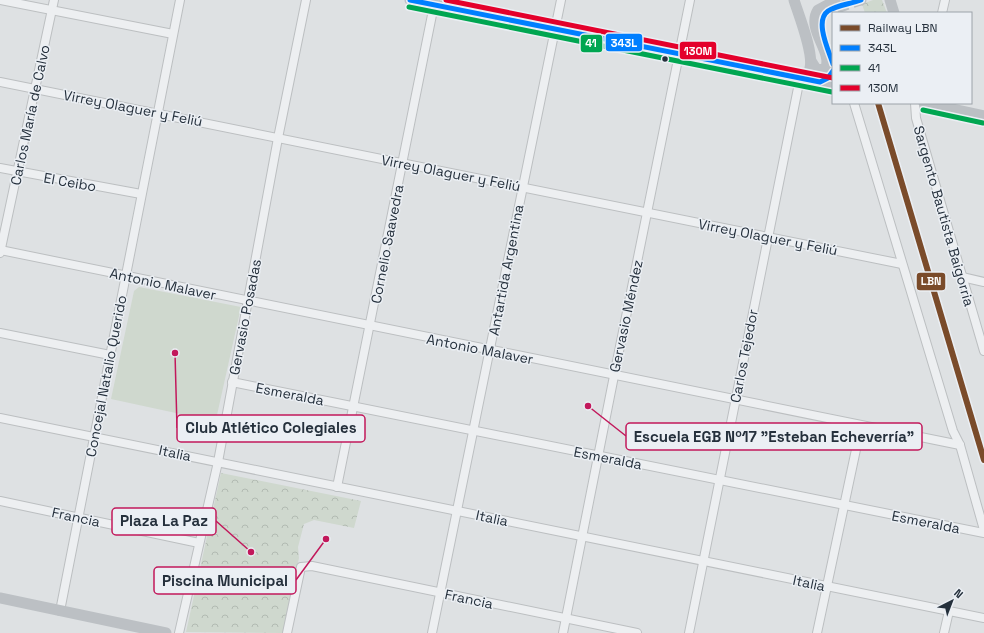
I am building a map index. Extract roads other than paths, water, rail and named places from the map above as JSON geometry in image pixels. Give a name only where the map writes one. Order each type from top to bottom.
[{"type":"street","points":[[0,0],[173,34]]},
{"type":"street","name":"Carlos María de Calvo","points":[[0,251],[54,0]]},
{"type":"street","name":"Concejal Natalio Querido","points":[[60,611],[180,0]]},
{"type":"street","name":"Gervasio Posadas","points":[[179,633],[218,462],[278,138],[306,0]]},
{"type":"street","points":[[410,0],[435,2],[555,29],[832,85]]},
{"type":"street","name":"Antartida Argentina","points":[[432,633],[561,0]]},
{"type":"street","name":"Gervasio Méndez","points":[[563,633],[690,0]]},
{"type":"street","points":[[794,0],[811,61],[816,69],[823,70],[826,68],[826,60],[814,19],[818,10],[836,5],[825,13],[821,21],[832,60]]},
{"type":"street","points":[[890,0],[894,12]]},
{"type":"street","points":[[942,12],[944,0]]},
{"type":"street","name":"Cornelio Saavedra","points":[[337,487],[435,2]]},
{"type":"street","points":[[800,78],[808,72],[811,61]]},
{"type":"street","points":[[820,82],[828,78],[832,72]]},
{"type":"street","name":"Carlos Tejedor","points":[[689,633],[800,78]]},
{"type":"street","name":"Virrey Olaguer y Feliú","points":[[0,82],[902,264]]},
{"type":"street","points":[[854,104],[953,431],[960,445],[984,530]]},
{"type":"street","name":"Sargento Bautista Baigorria","points":[[915,104],[916,118],[984,351]]},
{"type":"street","points":[[932,104],[984,116]]},
{"type":"street","name":"El Ceibo","points":[[0,168],[141,194]]},
{"type":"street","name":"Antonio Malaver","points":[[0,251],[960,445]]},
{"type":"street","points":[[962,277],[984,282]]},
{"type":"street","points":[[0,333],[110,355]]},
{"type":"street","name":"Esmeralda","points":[[232,382],[984,533]]},
{"type":"street","name":"Italia","points":[[0,418],[984,618]]},
{"type":"street","points":[[817,633],[861,426]]},
{"type":"street","name":"Francia","points":[[0,501],[199,542]]},
{"type":"street","name":"Francia","points":[[287,633],[301,568],[312,566],[638,633]]},
{"type":"street","points":[[0,598],[138,630],[166,633]]},
{"type":"street","points":[[944,633],[948,611]]},
{"type":"tunnel","points":[[837,8],[860,0]]},
{"type":"rail line","name":"LBN","points":[[878,104],[984,460]]},
{"type":"place","name":"Club Atlético Colegiales","points":[[175,353]]},
{"type":"place","name":"Escuela EGB Nº17 \"Esteban Echeverría\"","points":[[588,406]]},
{"type":"place","name":"Piscina Municipal","points":[[326,539]]},
{"type":"place","name":"Plaza La Paz","points":[[251,552]]}]
